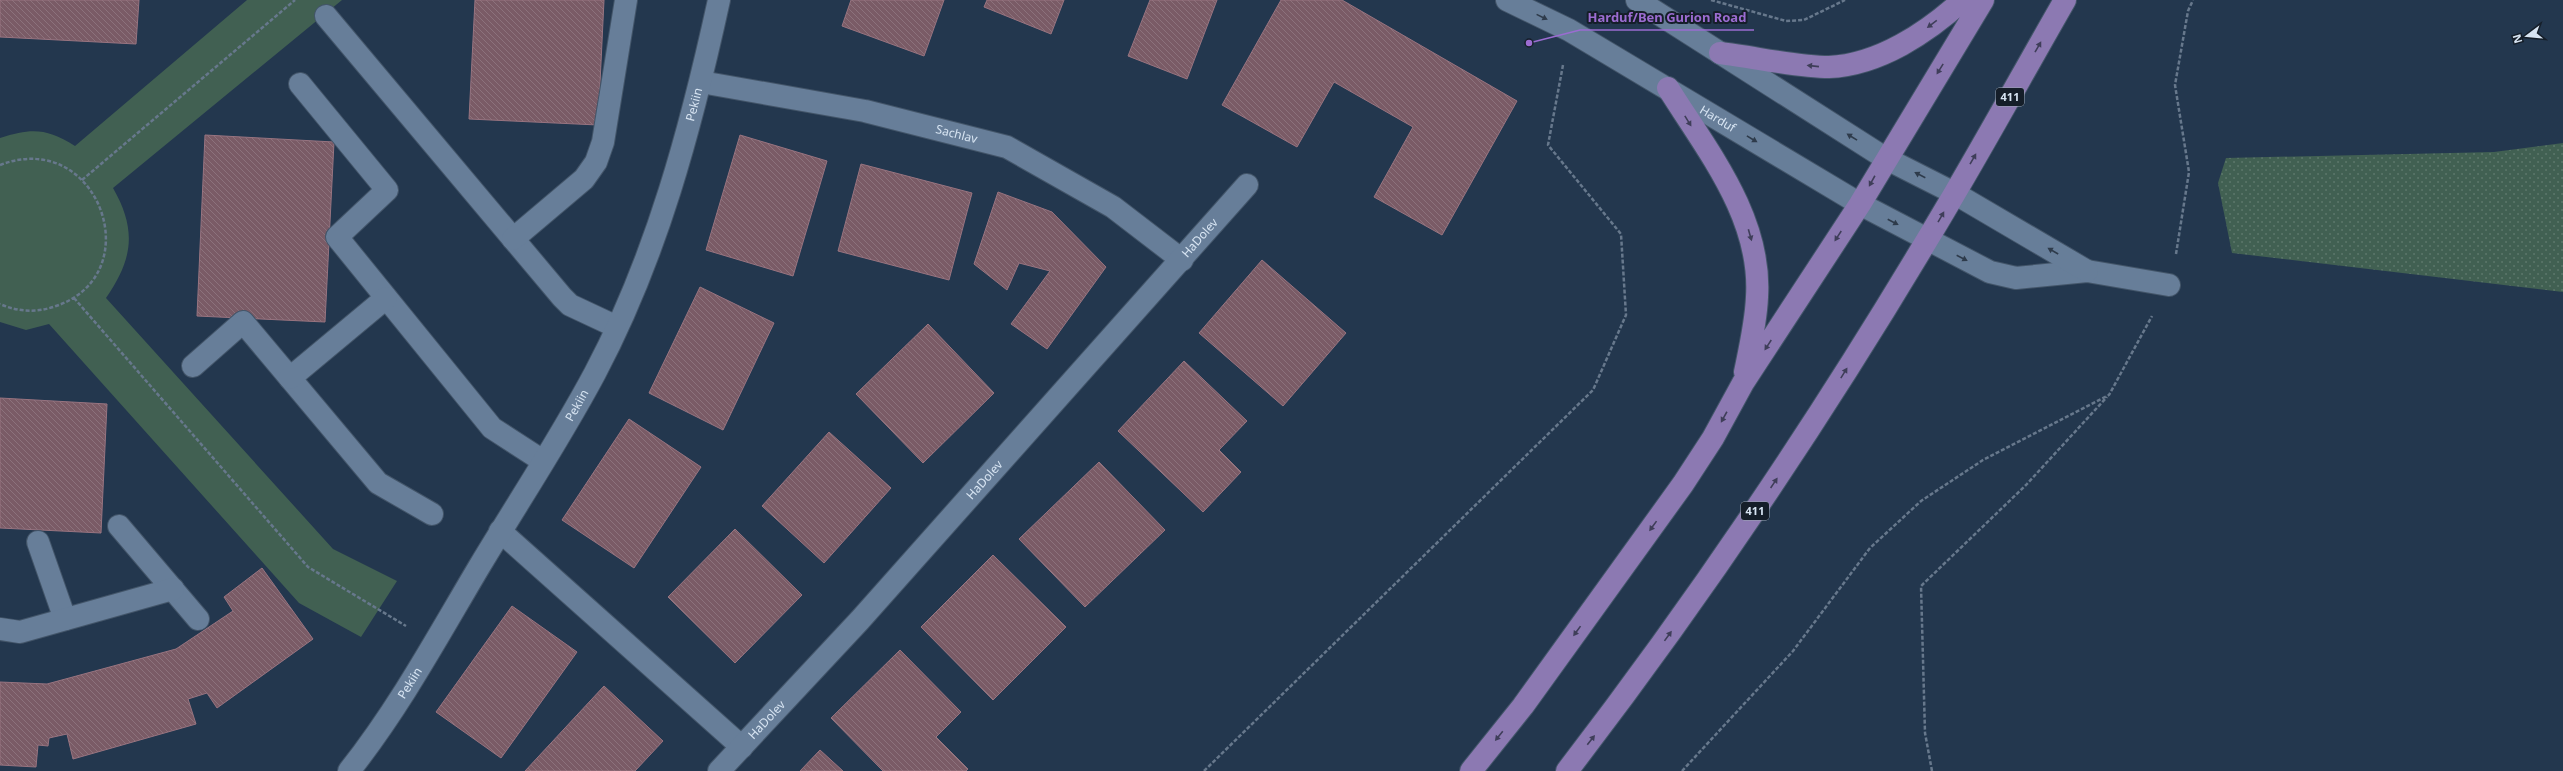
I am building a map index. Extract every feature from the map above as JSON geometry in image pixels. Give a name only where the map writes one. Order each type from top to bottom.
[{"type":"main road","points":[[1720,53],[1815,66],[1857,62],[1886,53],[1917,35],[1963,0]]},
{"type":"main road","points":[[1471,771],[1523,706],[1683,484],[1713,438],[1743,383],[1860,204],[1885,158],[1983,0]]},
{"type":"main road","name":"411","points":[[1567,771],[1680,619],[1769,489],[1927,240],[2065,0]]},
{"type":"main road","points":[[1668,88],[1737,200],[1750,235],[1756,262],[1757,297],[1743,383]]},
{"type":"street","points":[[512,239],[584,179],[596,162],[603,142],[626,0]]},
{"type":"street","name":"Pekiin","points":[[349,771],[378,734],[434,643],[595,372],[617,327],[646,259],[666,204],[701,82],[719,0]]},
{"type":"street","name":"Harduf","points":[[1507,0],[1569,30],[1860,204],[1990,272],[2016,278],[2087,271]]},
{"type":"street","points":[[1637,0],[1885,158],[1954,193],[2087,271],[2169,285]]},
{"type":"street","points":[[326,16],[512,239],[570,305],[617,327]]},
{"type":"street","name":"Sachlav","points":[[701,82],[865,111],[1007,147],[1113,207],[1182,260]]},
{"type":"street","points":[[300,84],[387,190],[337,237],[492,428],[542,461]]},
{"type":"street","name":"HaDolev","points":[[719,771],[860,620],[1182,260],[1247,185]]},
{"type":"street","points":[[290,378],[386,298]]},
{"type":"street","points":[[193,366],[243,322],[378,483],[432,514]]},
{"type":"street","points":[[119,526],[198,619]]},
{"type":"street","points":[[500,531],[742,747]]},
{"type":"street","points":[[38,542],[65,619]]},
{"type":"street","points":[[0,629],[20,632],[173,589]]},
{"type":"path","points":[[82,180],[295,0]]},
{"type":"path","points":[[1711,0],[1786,20],[1804,20],[1845,0]]},
{"type":"path","points":[[1932,771],[1925,733],[1921,586],[2026,485],[2109,395],[2169,285],[2180,239],[2189,172],[2175,85],[2188,11],[2193,0]]},
{"type":"path","points":[[1204,771],[1593,390],[1626,315],[1622,241],[1621,234],[1548,145],[1569,30]]},
{"type":"path","points":[[0,165],[22,159],[45,160],[68,168],[82,180],[99,202],[106,226],[106,238],[97,272],[74,298],[63,304],[40,310],[16,310],[0,304]]},
{"type":"path","points":[[74,298],[308,567],[434,643]]},
{"type":"path","points":[[1682,771],[1793,651],[1870,548],[1921,501],[1983,460],[2109,395]]},
{"type":"green space","points":[[247,0],[342,0],[113,188],[126,217],[129,244],[122,270],[106,298],[333,549],[397,581],[361,637],[299,603],[49,324],[26,330],[0,322],[0,138],[30,131],[47,133],[56,136],[75,146]]},
{"type":"green space","points":[[2563,143],[2563,292],[2232,253],[2218,183],[2226,158],[2494,152]]},
{"type":"building","points":[[0,0],[139,0],[136,44],[0,37]]},
{"type":"building","points":[[475,0],[604,0],[598,125],[469,119]]},
{"type":"building","points":[[851,0],[944,0],[924,56],[842,26]]},
{"type":"building","points":[[987,0],[1064,0],[1051,34],[984,7]]},
{"type":"building","points":[[1150,0],[1217,0],[1187,79],[1128,56]]},
{"type":"building","points":[[1281,0],[1342,0],[1517,101],[1442,235],[1374,197],[1413,127],[1334,82],[1297,147],[1222,105]]},
{"type":"building","points":[[205,135],[334,142],[325,322],[197,316]]},
{"type":"building","points":[[740,135],[827,161],[793,276],[706,250]]},
{"type":"building","points":[[861,164],[972,193],[949,280],[838,251]]},
{"type":"building","points":[[998,192],[1052,212],[1106,267],[1047,349],[1011,324],[1050,271],[1019,263],[1007,290],[974,264]]},
{"type":"building","points":[[1262,260],[1346,333],[1283,406],[1199,333]]},
{"type":"building","points":[[700,287],[774,323],[723,430],[649,393]]},
{"type":"building","points":[[928,324],[994,393],[923,463],[856,394]]},
{"type":"building","points":[[1184,361],[1247,421],[1219,450],[1241,472],[1203,512],[1118,431]]},
{"type":"building","points":[[0,398],[107,404],[101,533],[0,528]]},
{"type":"building","points":[[629,419],[701,467],[634,568],[562,520]]},
{"type":"building","points":[[829,432],[891,488],[824,563],[762,506]]},
{"type":"building","points":[[1099,462],[1165,530],[1085,607],[1019,539]]},
{"type":"building","points":[[735,529],[802,595],[735,663],[668,597]]},
{"type":"building","points":[[993,555],[1066,627],[993,700],[921,627]]},
{"type":"building","points":[[262,568],[313,639],[217,708],[207,693],[188,699],[196,724],[73,759],[67,734],[49,738],[48,746],[38,745],[36,767],[0,765],[0,682],[47,684],[176,649],[233,611],[224,597]]},
{"type":"building","points":[[512,606],[577,652],[501,758],[436,712]]},
{"type":"building","points":[[900,650],[961,712],[936,737],[968,769],[966,771],[883,771],[831,718]]},
{"type":"building","points":[[604,686],[663,741],[635,771],[525,771]]},
{"type":"building","points":[[820,750],[843,771],[800,771]]},
{"type":"place","name":"Harduf/Ben Gurion Road","points":[[1529,43]]}]
